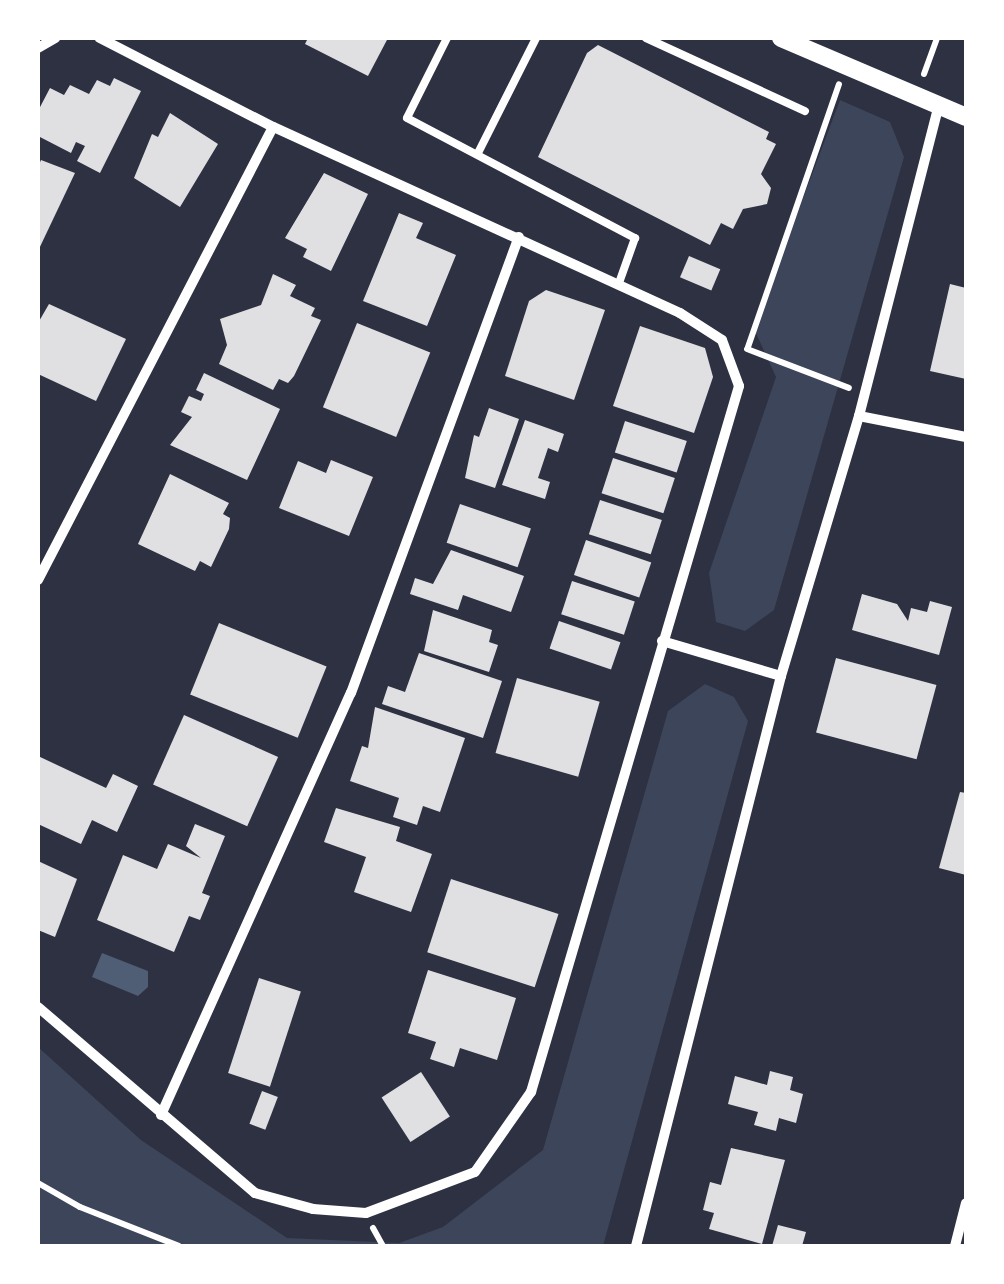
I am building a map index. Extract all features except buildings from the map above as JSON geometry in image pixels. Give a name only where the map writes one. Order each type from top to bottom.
[{"type":"street","points":[[38,48],[55,38]]},
{"type":"street","points":[[38,1007],[255,1193],[313,1210],[366,1213],[475,1172],[531,1092],[739,386],[735,364],[722,340],[618,283],[273,127],[100,38]]},
{"type":"street","points":[[780,38],[966,117]]},
{"type":"street","points":[[636,1246],[781,676],[859,416],[938,108]]},
{"type":"street","points":[[38,580],[273,127]]},
{"type":"street","points":[[161,1115],[351,694],[519,237]]},
{"type":"street","points":[[859,416],[966,437]]},
{"type":"street","points":[[662,640],[781,676]]},
{"type":"street","points":[[955,1246],[966,1203]]},
{"type":"lane","points":[[447,38],[406,118],[478,153],[541,194],[635,238],[618,283]]},
{"type":"lane","points":[[478,153],[536,38]]},
{"type":"lane","points":[[646,38],[805,111]]},
{"type":"path","points":[[914,98],[937,38]]},
{"type":"path","points":[[735,364],[747,348],[844,67]]},
{"type":"path","points":[[747,348],[864,394]]},
{"type":"path","points":[[38,1182],[80,1207],[179,1246]]},
{"type":"shaded area","points":[[840,100],[890,122],[904,157],[774,610],[745,631],[716,622],[709,573],[776,377],[754,329]]},
{"type":"shaded area","points":[[705,684],[734,697],[748,721],[603,1246],[38,1246],[38,1047],[141,1140],[287,1238],[399,1243],[443,1227],[543,1150],[668,711]]},
{"type":"shaded area","points":[[102,953],[148,971],[148,987],[138,996],[92,977]]}]
